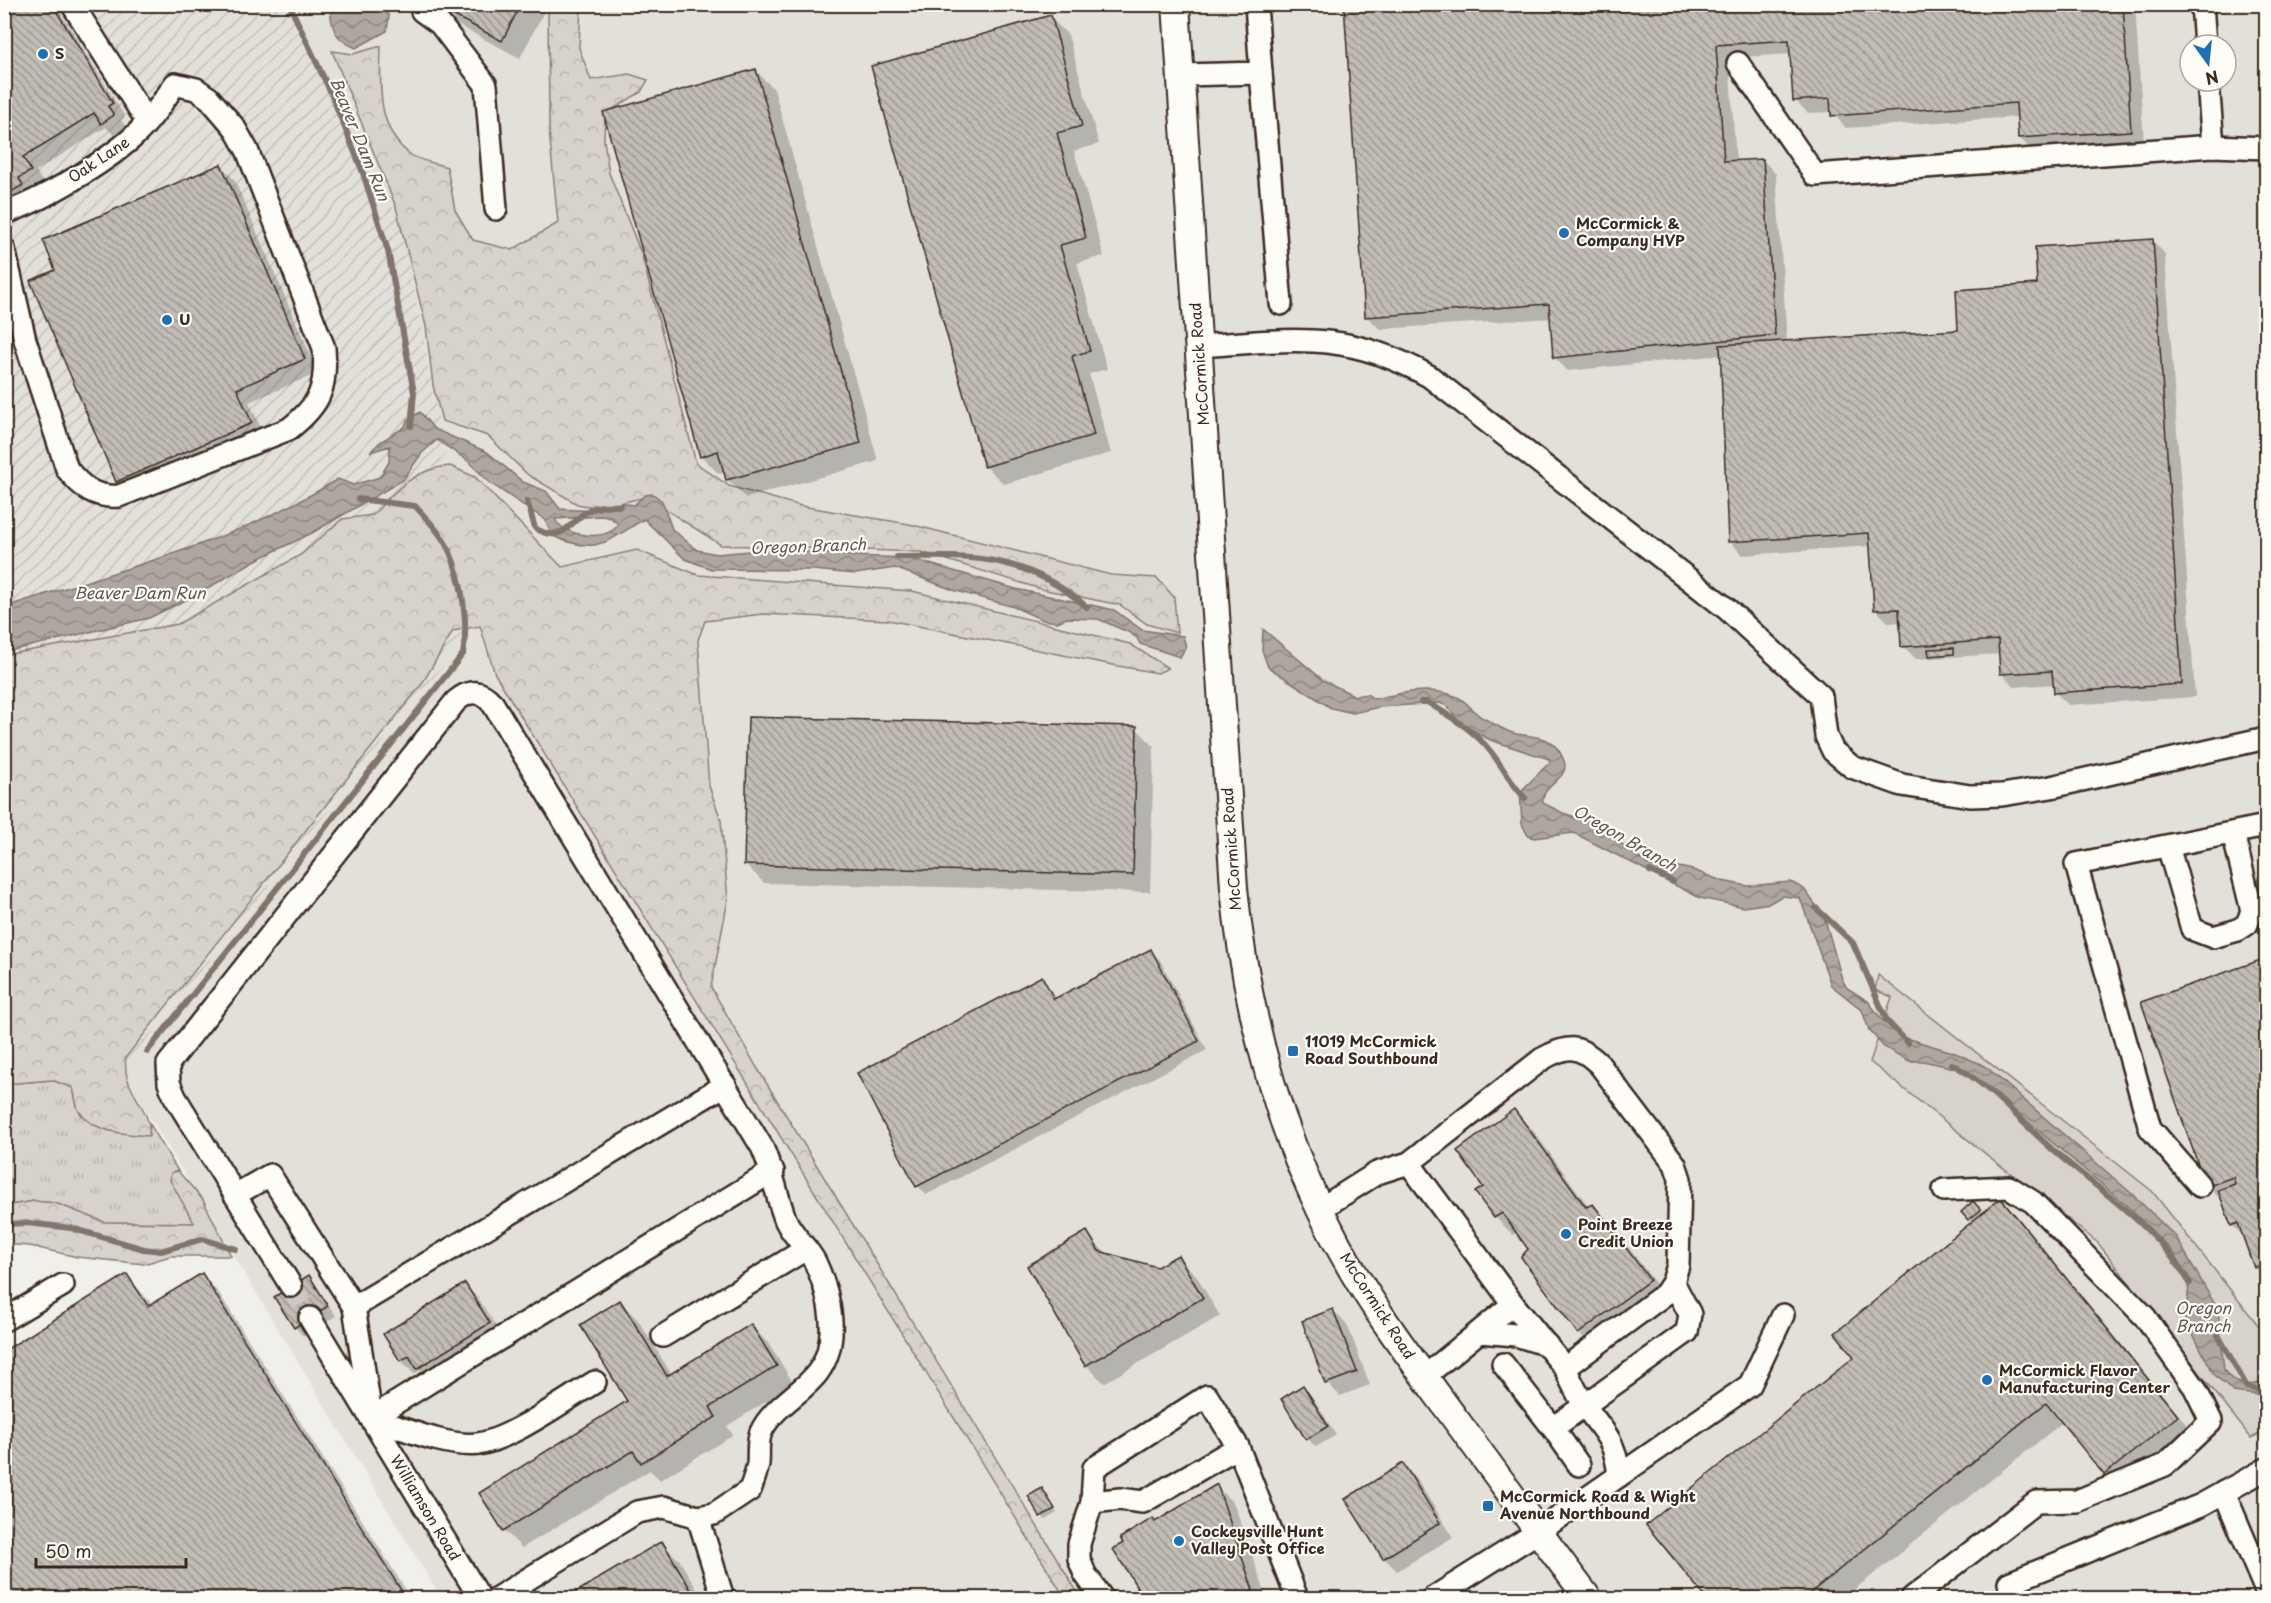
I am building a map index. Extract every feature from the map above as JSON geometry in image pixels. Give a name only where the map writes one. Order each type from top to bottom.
[{"type":"main road","name":"McCormick Road","points":[[1176,4],[1238,926],[1254,1019],[1266,1067],[1283,1120],[1320,1209],[1354,1274],[1424,1377],[1588,1599]]},
{"type":"street","points":[[72,4],[147,121]]},
{"type":"street","points":[[422,4],[422,11],[440,24],[486,85],[496,209]]},
{"type":"street","points":[[1256,4],[1281,304]]},
{"type":"street","points":[[2202,4],[2204,33]]},
{"type":"street","points":[[1738,63],[1815,175],[2213,146],[2266,148]]},
{"type":"street","points":[[1182,75],[1261,73]]},
{"type":"street","name":"Oak Lane","points":[[4,213],[83,172],[131,139],[175,84],[196,89],[221,109],[247,150],[324,348],[325,366],[320,395],[310,413],[290,429],[119,496],[103,497],[80,486],[67,470],[25,340],[12,314]]},
{"type":"street","points":[[2209,93],[2213,146]]},
{"type":"street","points":[[4,249],[12,314]]},
{"type":"street","points":[[1199,346],[1296,339],[1332,340],[1398,359],[1429,376],[1727,609],[1821,696],[1826,736],[1833,751],[1852,766],[1877,777],[1902,785],[1970,796],[2002,795],[2079,781],[2266,738]]},
{"type":"street","points":[[291,1286],[175,1097],[169,1083],[168,1064],[456,701],[464,694],[476,691],[485,695],[493,704],[762,1147],[773,1171],[783,1213],[814,1261],[829,1299],[831,1326],[827,1354],[818,1372],[786,1402],[761,1432],[758,1466],[750,1490],[714,1514],[698,1517],[664,1507],[637,1512],[497,1599]]},
{"type":"street","points":[[2200,1186],[2151,1128],[2076,864],[2266,826]]},
{"type":"street","points":[[2168,846],[2192,929],[2213,937],[2238,930],[2247,924],[2252,911],[2233,834]]},
{"type":"street","points":[[1320,1209],[1377,1173],[1409,1163],[1542,1059],[1562,1049],[1587,1052],[1599,1064],[1675,1164],[1682,1193],[1678,1265],[1673,1282],[1665,1294],[1565,1368]]},
{"type":"street","points":[[354,1306],[724,1085]]},
{"type":"street","points":[[1409,1163],[1513,1304],[1565,1368],[1584,1404],[1609,1435],[1617,1455],[1619,1476]]},
{"type":"street","points":[[371,1418],[773,1171]]},
{"type":"street","points":[[235,1195],[270,1175],[354,1306],[371,1418]]},
{"type":"street","points":[[1912,1599],[2036,1502],[2077,1501],[2165,1465],[2211,1421],[2195,1388],[2145,1317],[2032,1202],[2009,1187],[1944,1190]]},
{"type":"street","points":[[663,1336],[806,1249]]},
{"type":"street","points":[[1553,1428],[1687,1332],[1690,1314],[1673,1282]]},
{"type":"street","points":[[6,1315],[63,1285]]},
{"type":"street","points":[[1424,1377],[1513,1304]]},
{"type":"street","points":[[1433,1599],[1538,1532],[1750,1385],[1783,1315]]},
{"type":"street","name":"Williamson Road","points":[[310,1318],[480,1599]]},
{"type":"street","points":[[1480,1332],[1516,1335],[1549,1346]]},
{"type":"street","points":[[1503,1364],[1579,1465]]},
{"type":"street","points":[[371,1418],[452,1442],[476,1444],[497,1439],[595,1383]]},
{"type":"street","points":[[1102,1599],[1085,1574],[1079,1559],[1079,1544],[1092,1503],[1094,1468],[1207,1396],[1238,1447],[1297,1599]]},
{"type":"street","points":[[1092,1503],[1120,1499],[1143,1502],[1238,1447]]},
{"type":"street","points":[[2020,1599],[2009,1583],[2201,1505],[2266,1469]]},
{"type":"street","points":[[2224,1492],[2266,1591]]},
{"type":"street","points":[[698,1517],[715,1581],[723,1599]]},
{"type":"shaded area","points":[[4,5],[291,5],[378,208],[398,207],[478,622],[122,1071],[5,1060]]},
{"type":"shaded area","points":[[291,5],[2266,5],[2266,1335],[2152,1191],[1892,997],[1870,1062],[2098,1243],[2251,1437],[2266,1431],[2266,1598],[441,1598],[122,1071],[478,622],[397,207],[378,208]]},
{"type":"green space","points":[[548,5],[581,5],[579,48],[591,80],[629,74],[648,80],[641,92],[605,114],[604,140],[609,173],[641,253],[696,463],[729,486],[801,506],[909,524],[1111,575],[1157,578],[1174,597],[1177,633],[1147,624],[1120,605],[1041,589],[921,552],[721,545],[646,497],[598,508],[577,504],[528,475],[488,436],[442,421],[433,385],[426,326],[396,207],[332,51],[353,54],[381,46],[382,105],[391,133],[411,155],[447,167],[455,210],[473,240],[512,250],[558,223],[549,130]]},
{"type":"green space","points":[[450,466],[475,477],[562,567],[637,550],[698,575],[912,591],[1130,644],[1168,668],[1158,673],[888,620],[763,614],[705,621],[698,640],[709,786],[721,820],[728,900],[711,987],[756,1066],[1081,1598],[1065,1598],[495,674],[480,626],[453,631],[422,684],[126,1057],[128,1080],[146,1116],[149,1136],[111,1131],[93,1124],[79,1111],[73,1088],[52,1080],[5,1084],[5,655],[178,624],[302,554],[342,519],[373,515],[398,489],[416,476]]},
{"type":"green space","points":[[1878,975],[2152,1191],[2266,1335],[2266,1431],[2251,1438],[2098,1243],[1870,1062],[1892,997],[1875,990]]},
{"type":"green space","points":[[52,1080],[73,1088],[79,1111],[93,1124],[121,1133],[149,1135],[150,1124],[178,1171],[171,1173],[195,1223],[104,1222],[55,1203],[34,1201],[5,1206],[5,1084]]},
{"type":"green space","points":[[178,1171],[203,1200],[231,1256],[170,1256],[144,1264],[77,1257],[30,1246],[5,1244],[5,1206],[34,1201],[55,1203],[104,1222],[194,1223],[170,1180],[171,1173]]},
{"type":"water","points":[[330,5],[380,5],[389,16],[387,31],[356,48],[349,45],[335,32]]},
{"type":"water","points":[[420,412],[434,429],[487,452],[523,482],[546,491],[560,509],[595,511],[620,503],[634,505],[645,495],[653,494],[662,501],[672,529],[697,550],[717,554],[771,549],[909,558],[1016,589],[1114,610],[1142,630],[1183,636],[1186,647],[1180,657],[1140,644],[1137,638],[1128,632],[1098,619],[1067,618],[1057,622],[1043,620],[1014,607],[953,590],[895,568],[855,574],[813,570],[711,569],[685,559],[644,519],[601,543],[581,545],[568,542],[553,536],[544,519],[490,483],[468,461],[437,440],[422,453],[403,480],[312,533],[254,561],[198,594],[149,618],[5,652],[5,607],[217,538],[259,521],[338,479],[353,485],[380,477],[389,462],[390,446],[370,452],[380,442],[405,427],[407,420]],"holes":[[[601,516],[611,518],[618,524],[613,530],[596,535],[567,530],[555,519]]]},
{"type":"water","name":"Oregon Branch","points":[[1263,629],[1323,680],[1355,696],[1367,694],[1374,699],[1424,691],[1445,693],[1459,698],[1479,716],[1504,729],[1551,742],[1560,753],[1565,767],[1563,773],[1546,792],[1543,803],[1563,813],[1596,824],[1640,859],[1693,870],[1722,881],[1748,886],[1791,882],[1804,889],[1824,916],[1842,979],[1847,988],[1868,1001],[1883,1021],[1902,1037],[1953,1052],[1985,1066],[2132,1194],[2176,1237],[2218,1310],[2224,1370],[2233,1379],[2243,1384],[2255,1384],[2266,1380],[2266,1396],[2233,1392],[2214,1374],[2185,1319],[2189,1286],[2186,1274],[2171,1250],[2126,1205],[1968,1071],[1923,1061],[1909,1061],[1884,1047],[1869,1030],[1862,1010],[1831,985],[1800,898],[1782,896],[1770,903],[1744,907],[1700,898],[1574,833],[1534,838],[1528,836],[1522,824],[1520,792],[1550,762],[1549,759],[1490,740],[1459,722],[1447,706],[1440,703],[1379,707],[1353,713],[1331,708],[1268,667],[1262,650]]},
{"type":"building","name":"S","points":[[4,4],[52,4],[113,103],[108,106],[114,115],[101,124],[94,113],[23,157],[31,171],[19,178],[23,185],[4,196]]},
{"type":"building","points":[[432,4],[521,4],[502,41]]},
{"type":"building","name":"McCormick & Company HVP","points":[[1344,4],[2123,4],[2131,131],[2018,138],[2016,103],[1831,116],[1830,98],[1793,101],[1789,40],[1716,45],[1724,161],[1763,159],[1775,335],[1553,358],[1549,304],[1365,317]]},
{"type":"building","points":[[1051,15],[1082,126],[1057,133],[1086,238],[1060,245],[1090,351],[1072,356],[1094,435],[984,467],[871,66]]},
{"type":"building","points":[[756,69],[861,443],[726,480],[718,451],[700,457],[603,112]]},
{"type":"building","name":"U","points":[[221,164],[305,359],[237,389],[252,423],[116,482],[30,281],[55,270],[43,240]]},
{"type":"building","points":[[2153,239],[2182,684],[2054,693],[2052,671],[2000,674],[1998,640],[1901,647],[1899,609],[1874,610],[1869,533],[1728,542],[1720,345],[1958,330],[1956,290],[2037,284],[2035,247]]},
{"type":"building","points":[[1954,648],[1954,654],[1929,656],[1928,649]]},
{"type":"building","points":[[748,717],[1137,726],[1133,875],[744,865]]},
{"type":"building","points":[[1151,949],[1199,1041],[916,1187],[857,1073],[1042,976],[1054,999]]},
{"type":"building","points":[[2266,958],[2266,1263],[2254,1268],[2238,1223],[2231,1226],[2218,1190],[2235,1184],[2233,1177],[2206,1187],[2141,1002]]},
{"type":"building","name":"Point Breeze Credit Union","points":[[1514,1109],[1586,1207],[1593,1204],[1650,1280],[1578,1334],[1521,1257],[1528,1249],[1502,1213],[1494,1218],[1475,1192],[1483,1187],[1457,1151]]},
{"type":"building","name":"McCormick Flavor Manufacturing Center","points":[[2001,1198],[2178,1416],[2104,1475],[2046,1403],[1804,1598],[1706,1598],[1646,1525],[1854,1357],[1835,1333]]},
{"type":"building","points":[[1973,1201],[1981,1210],[1968,1220],[1961,1212]]},
{"type":"building","points":[[1087,1231],[1099,1251],[1157,1267],[1178,1255],[1203,1298],[1085,1366],[1027,1266]]},
{"type":"building","points":[[202,1273],[406,1598],[4,1598],[4,1351],[127,1274],[148,1306]]},
{"type":"building","points":[[309,1275],[328,1306],[294,1328],[274,1297]]},
{"type":"building","points":[[465,1283],[490,1323],[417,1369],[409,1356],[400,1361],[383,1334]]},
{"type":"building","points":[[620,1300],[667,1376],[751,1324],[777,1366],[710,1407],[716,1417],[641,1463],[633,1451],[503,1531],[479,1493],[627,1401],[580,1325]]},
{"type":"building","points":[[1333,1309],[1357,1372],[1325,1384],[1302,1321]]},
{"type":"building","points":[[1303,1385],[1328,1426],[1306,1440],[1281,1399]]},
{"type":"building","points":[[1403,1463],[1440,1523],[1383,1559],[1345,1499]]},
{"type":"building","name":"Cockeysville Hunt Valley Post Office","points":[[1217,1484],[1253,1590],[1239,1598],[1144,1598],[1113,1549],[1123,1543],[1120,1538],[1153,1518],[1155,1522]]},
{"type":"building","points":[[1042,1488],[1055,1509],[1040,1517],[1028,1496]]},
{"type":"building","points":[[662,1541],[694,1595],[688,1598],[566,1598]]},
{"type":"waterway","name":"Beaver Dam Run","points":[[289,4],[330,91],[362,170],[388,251],[414,393],[411,426]]},
{"type":"waterway","points":[[147,1052],[463,654],[465,615],[461,587],[454,562],[442,538],[415,506],[358,499]]},
{"type":"waterway","name":"Oregon Branch","points":[[527,501],[535,528],[553,534],[565,530],[591,509],[620,506]]},
{"type":"waterway","name":"Oregon Branch","points":[[897,557],[975,558],[998,562],[1042,577],[1087,607]]},
{"type":"waterway","name":"Oregon Branch","points":[[1421,702],[1427,702],[1462,724],[1477,737],[1525,798]]},
{"type":"waterway","name":"Oregon Branch","points":[[1650,871],[1673,882]]},
{"type":"waterway","name":"Oregon Branch","points":[[1816,908],[1853,943],[1887,1021],[1908,1043]]},
{"type":"waterway","name":"Oregon Branch","points":[[1952,1064],[1992,1093],[2053,1150],[2145,1227],[2161,1244],[2190,1283]]},
{"type":"waterway","points":[[4,1224],[27,1223],[71,1228],[144,1249],[161,1251],[202,1239],[236,1249]]},
{"type":"waterway","name":"Oregon Branch","points":[[2218,1335],[2247,1387],[2266,1393]]},
{"type":"tunnel","points":[[291,1286],[310,1318]]},
{"type":"place","name":"S","points":[[43,54]]},
{"type":"place","name":"McCormick & Company HVP","points":[[1564,233]]},
{"type":"place","name":"U","points":[[167,320]]},
{"type":"place","name":"11019 McCormick Road Southbound","points":[[1293,1051]]},
{"type":"place","name":"Point Breeze Credit Union","points":[[1566,1234]]},
{"type":"place","name":"McCormick Flavor Manufacturing Center","points":[[1987,1380]]},
{"type":"place","name":"McCormick Road & Wight Avenue Northbound","points":[[1488,1506]]},
{"type":"place","name":"Cockeysville Hunt Valley Post Office","points":[[1179,1541]]}]
